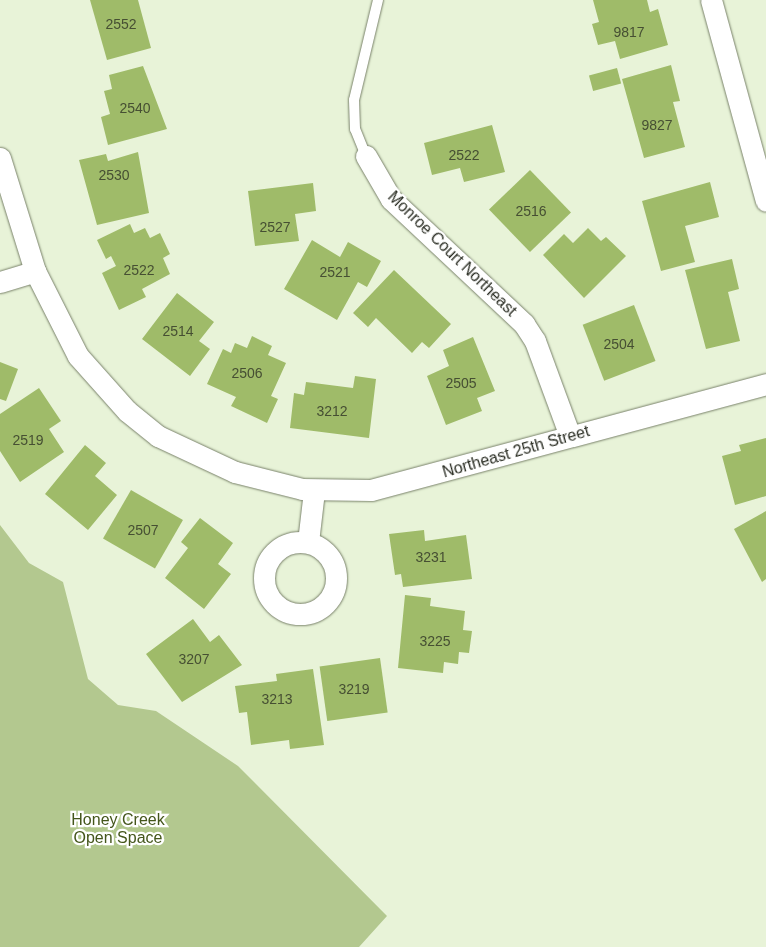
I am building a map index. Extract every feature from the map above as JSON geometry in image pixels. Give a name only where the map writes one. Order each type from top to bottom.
[{"type":"street","points":[[711,0],[766,201]]},
{"type":"street","name":"Monroe Court Northeast","points":[[366,156],[391,199],[524,324],[535,341],[570,436]]},
{"type":"street","name":"Northeast 25th Street","points":[[0,158],[9,224],[78,356],[127,411],[158,436],[235,472],[314,490],[371,490],[412,482],[570,436],[766,384]]},
{"type":"street","points":[[0,282],[34,271]]},
{"type":"street","points":[[308,542],[314,490]]},
{"type":"lane","points":[[366,156],[355,128],[354,100],[378,0]]},
{"type":"green space","name":"Honey Creek Open Space","points":[[0,525],[29,563],[63,582],[88,679],[118,705],[156,711],[238,766],[387,916],[359,947],[0,947]]},
{"type":"building","points":[[90,0],[138,0],[151,48],[107,60]]},
{"type":"building","points":[[593,0],[647,0],[650,12],[658,9],[668,45],[620,59],[615,41],[598,45],[592,24],[599,22]]},
{"type":"building","points":[[671,65],[680,101],[673,102],[685,147],[644,158],[622,79]]},
{"type":"building","points":[[143,66],[167,129],[108,145],[101,117],[110,114],[104,91],[112,89],[109,75]]},
{"type":"building","points":[[617,68],[621,83],[593,91],[589,76]]},
{"type":"building","points":[[492,125],[505,172],[464,182],[460,168],[432,175],[424,143]]},
{"type":"building","points":[[138,152],[149,213],[97,225],[79,160],[106,154],[108,161]]},
{"type":"building","points":[[530,170],[571,212],[530,252],[489,210]]},
{"type":"building","points":[[710,182],[719,217],[685,226],[695,262],[661,271],[642,201]]},
{"type":"building","points":[[313,183],[316,211],[295,214],[299,241],[255,246],[248,191]]},
{"type":"building","points":[[130,224],[134,233],[145,228],[150,238],[160,233],[170,254],[163,258],[170,274],[142,289],[146,297],[119,310],[102,273],[116,266],[111,256],[106,259],[97,240]]},
{"type":"building","points":[[588,228],[601,241],[606,237],[626,256],[584,298],[543,255],[564,234],[573,243]]},
{"type":"building","points":[[312,240],[340,257],[348,242],[381,261],[367,287],[358,282],[337,320],[284,289]]},
{"type":"building","points":[[732,259],[739,289],[728,292],[740,341],[706,349],[685,270]]},
{"type":"building","points":[[394,270],[451,324],[429,348],[422,342],[412,353],[376,318],[368,327],[353,313]]},
{"type":"building","points":[[177,293],[214,322],[199,341],[210,349],[190,376],[142,339]]},
{"type":"building","points":[[634,305],[656,361],[604,381],[583,325]]},
{"type":"building","points":[[252,336],[272,346],[268,355],[286,363],[271,396],[278,399],[267,423],[231,406],[236,397],[207,384],[223,349],[231,353],[235,343],[247,348]]},
{"type":"building","points":[[473,337],[495,391],[477,398],[482,411],[446,425],[427,376],[449,366],[443,350]]},
{"type":"building","points":[[0,362],[18,369],[6,401],[0,399]]},
{"type":"building","points":[[355,376],[376,379],[369,438],[290,428],[294,393],[304,395],[306,382],[353,388]]},
{"type":"building","points":[[39,388],[61,421],[49,429],[64,452],[20,482],[0,451],[0,414]]},
{"type":"building","points":[[766,438],[766,496],[735,505],[722,456],[741,451],[739,445]]},
{"type":"building","points":[[85,445],[106,463],[95,476],[117,495],[88,530],[45,494]]},
{"type":"building","points":[[131,490],[183,520],[155,568],[103,538]]},
{"type":"building","points":[[766,511],[766,579],[762,582],[734,529]]},
{"type":"building","points":[[200,518],[233,543],[218,564],[231,574],[204,609],[165,578],[188,548],[181,542]]},
{"type":"building","points":[[424,530],[425,541],[466,535],[472,579],[403,587],[401,574],[395,575],[389,534]]},
{"type":"building","points":[[405,595],[431,598],[430,606],[465,611],[463,630],[472,631],[469,653],[459,652],[458,664],[444,662],[443,673],[398,668]]},
{"type":"building","points":[[193,619],[210,642],[219,635],[242,665],[182,702],[146,654]]},
{"type":"building","points":[[380,658],[388,712],[327,721],[320,666]]},
{"type":"building","points":[[313,669],[324,745],[290,749],[289,740],[251,745],[247,712],[239,713],[235,686],[277,681],[276,674]]}]
